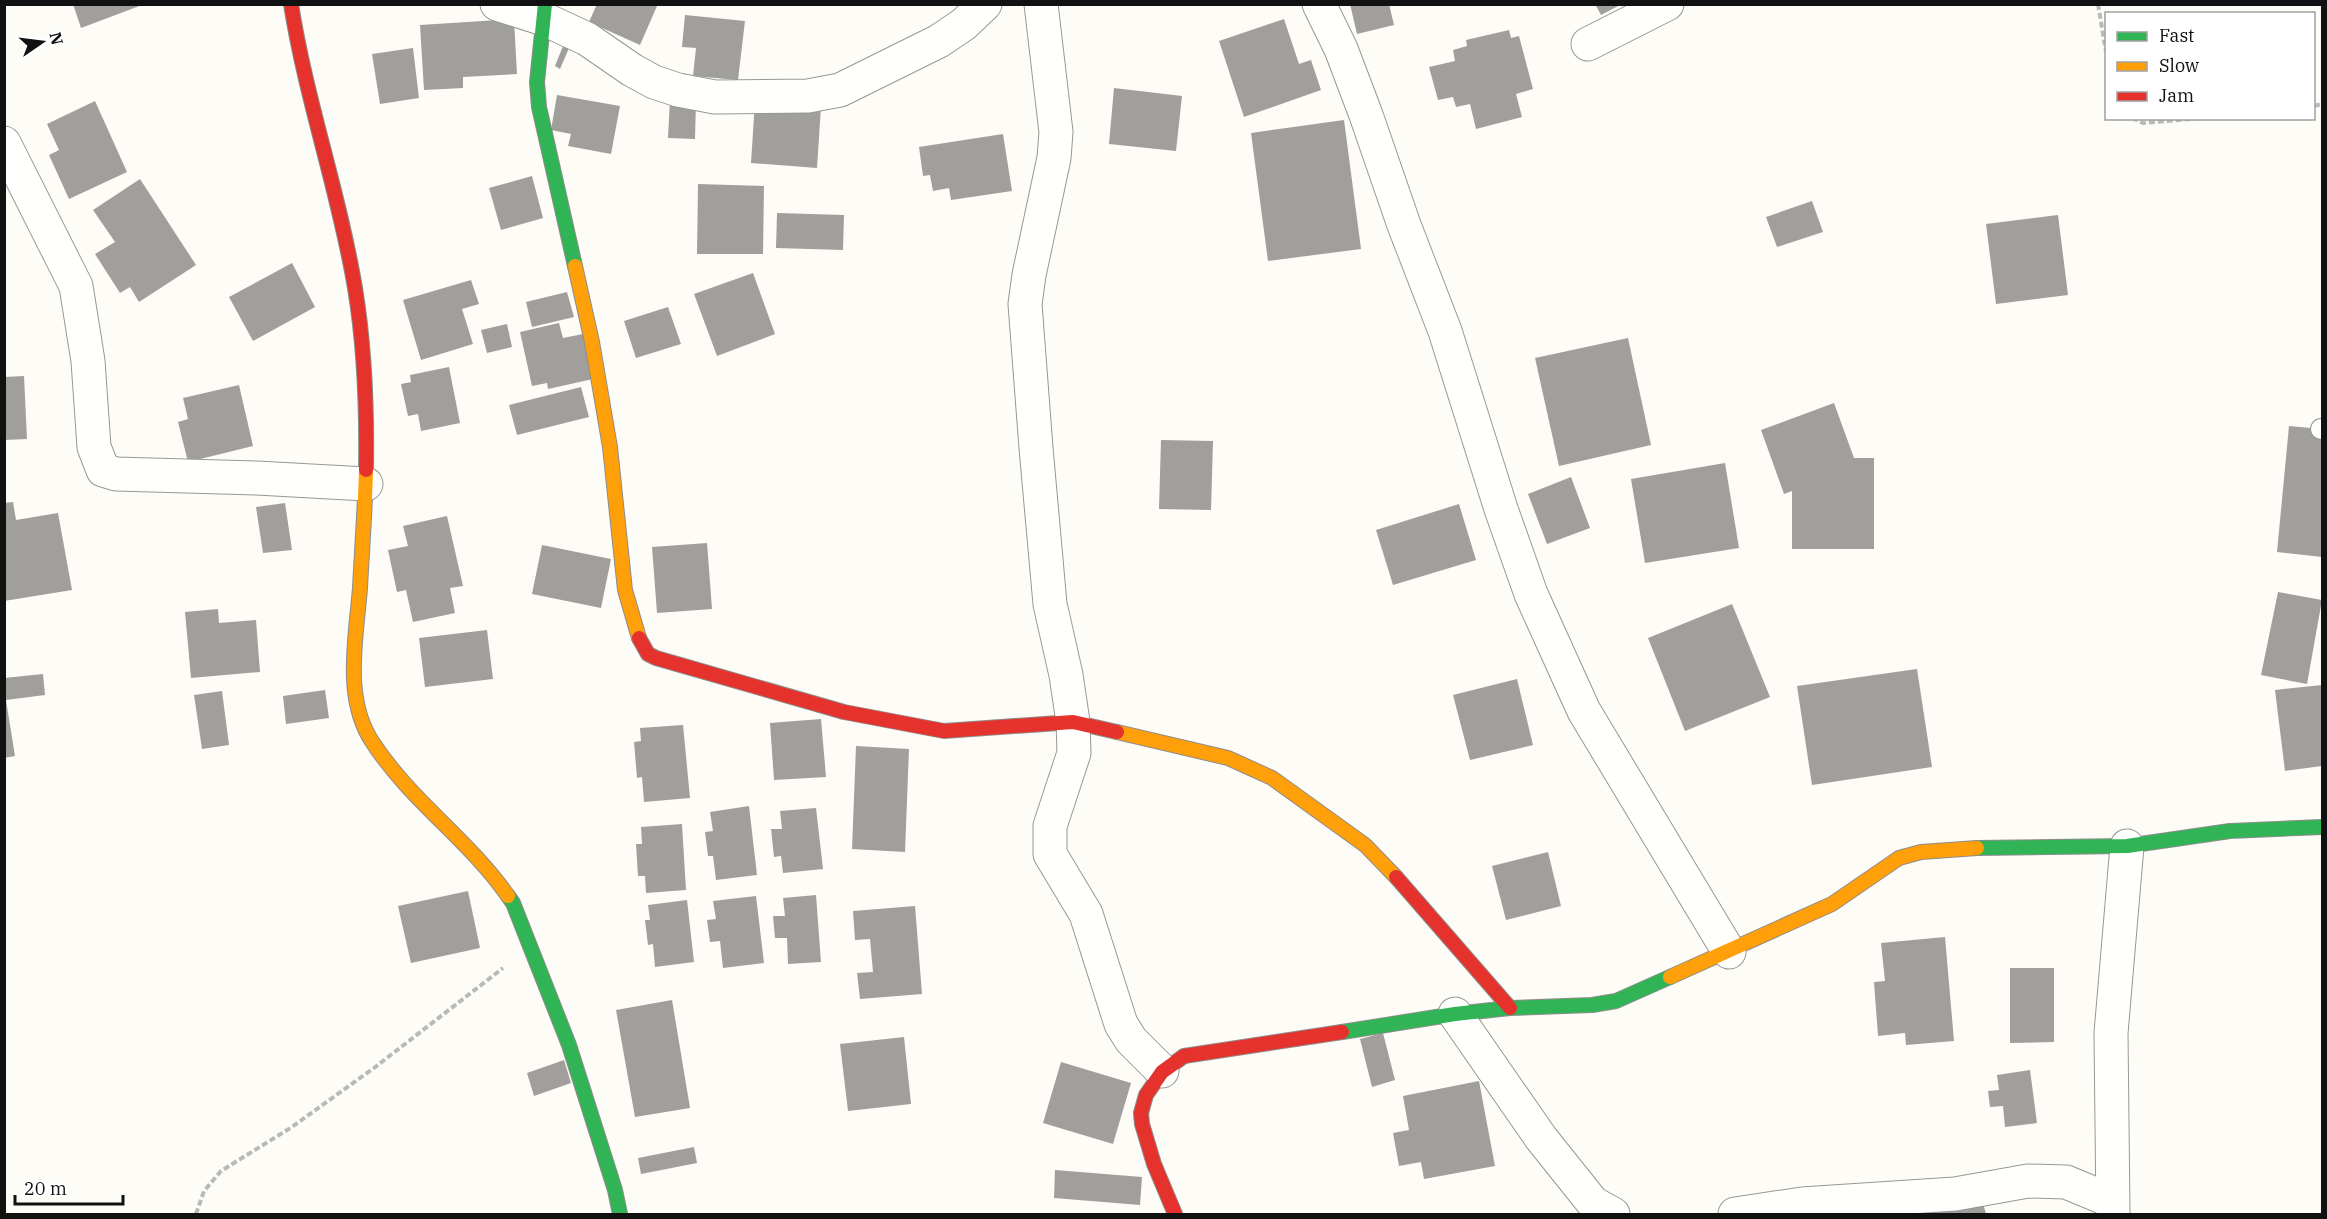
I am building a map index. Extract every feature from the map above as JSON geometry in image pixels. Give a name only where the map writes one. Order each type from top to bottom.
[{"type":"street","points":[[291,4],[303,70],[355,288],[365,370],[367,461],[354,678],[357,704],[363,726],[373,744],[408,789],[501,884],[513,903],[569,1045],[615,1190],[620,1215]]},
{"type":"street","points":[[497,4],[545,12],[654,82],[678,90],[715,97],[808,96],[840,90],[939,41],[964,24],[985,4]]},
{"type":"street","points":[[1041,4],[1056,132],[1054,158],[1025,304],[1050,604],[1066,675],[1073,722],[1074,753],[1050,826],[1050,854],[1086,914],[1121,1024],[1131,1040],[1162,1071]]},
{"type":"street","points":[[1319,4],[1341,49],[1445,331],[1501,509],[1531,594],[1584,711],[1729,952]]},
{"type":"street","points":[[1588,44],[1667,4]]},
{"type":"street","points":[[545,12],[537,82],[539,107],[592,342],[610,447],[625,590],[642,647],[656,658],[844,712],[944,731],[1073,722],[1228,758],[1272,778],[1365,845],[1409,891],[1510,1008]]},
{"type":"street","points":[[4,143],[76,286],[88,361],[94,447],[103,471],[116,474],[366,484]]},
{"type":"street","points":[[1175,1215],[1145,1136],[1142,1113],[1147,1095],[1162,1071],[1169,1063],[1184,1056],[1455,1014],[1510,1008],[1592,1005],[1616,1001],[1832,904],[1878,871],[1909,854],[1974,848],[2127,846],[2230,831],[2322,827]]},
{"type":"street","points":[[1736,1215],[1802,1204],[1955,1194],[2028,1181],[2066,1182],[2112,1208],[2112,1033],[2127,846]]},
{"type":"street","points":[[1455,1014],[1541,1138],[1593,1203],[1613,1215]]},
{"type":"path","points":[[2098,4],[2105,46]]},
{"type":"path","points":[[2136,120],[2143,123],[2180,120]]},
{"type":"path","points":[[196,1215],[204,1191],[221,1172],[292,1127],[530,947]]},
{"type":"building","points":[[73,4],[142,4],[142,5],[81,28]]},
{"type":"building","points":[[597,4],[654,4],[657,6],[640,45],[589,22]]},
{"type":"building","points":[[1350,4],[1389,4],[1394,25],[1357,34]]},
{"type":"building","points":[[1595,4],[1622,4],[1601,15]]},
{"type":"building","points":[[685,15],[745,21],[738,80],[693,76],[696,48],[682,47]]},
{"type":"building","points":[[514,19],[517,74],[463,77],[463,88],[424,90],[420,25]]},
{"type":"building","points":[[1284,19],[1299,64],[1311,60],[1321,90],[1244,117],[1219,41]]},
{"type":"building","points":[[1509,30],[1511,38],[1519,36],[1533,89],[1516,94],[1522,117],[1476,129],[1470,104],[1456,107],[1453,97],[1438,100],[1429,67],[1455,61],[1453,50],[1467,46],[1466,40]]},
{"type":"building","points":[[563,46],[569,48],[560,69],[555,66]]},
{"type":"building","points":[[413,48],[419,98],[380,104],[372,54]]},
{"type":"building","points":[[1114,88],[1182,96],[1176,151],[1109,144]]},
{"type":"building","points":[[557,95],[620,106],[611,154],[568,146],[571,134],[551,130]]},
{"type":"building","points":[[670,100],[696,101],[695,139],[668,138]]},
{"type":"building","points":[[95,101],[127,172],[69,199],[49,155],[59,150],[47,124]]},
{"type":"building","points":[[755,101],[821,106],[817,168],[751,163]]},
{"type":"building","points":[[1344,120],[1361,249],[1268,261],[1251,133]]},
{"type":"building","points":[[1003,134],[1012,191],[951,200],[949,188],[933,191],[930,175],[923,176],[919,147]]},
{"type":"building","points":[[532,176],[543,218],[501,230],[489,188]]},
{"type":"building","points":[[140,179],[196,265],[139,302],[130,287],[120,293],[95,254],[115,242],[93,210]]},
{"type":"building","points":[[698,184],[764,186],[763,254],[697,254]]},
{"type":"building","points":[[1812,201],[1823,232],[1777,247],[1766,217]]},
{"type":"building","points":[[777,213],[844,215],[843,250],[776,248]]},
{"type":"building","points":[[2058,215],[2068,295],[1996,304],[1986,224]]},
{"type":"building","points":[[292,263],[315,307],[253,341],[229,297]]},
{"type":"building","points":[[753,273],[775,334],[717,356],[694,294]]},
{"type":"building","points":[[471,280],[479,304],[462,309],[473,344],[421,360],[403,300]]},
{"type":"building","points":[[567,292],[574,317],[532,327],[526,302]]},
{"type":"building","points":[[668,307],[681,344],[636,358],[624,321]]},
{"type":"building","points":[[559,323],[563,338],[583,334],[593,379],[548,389],[547,383],[532,386],[520,332]]},
{"type":"building","points":[[507,324],[512,347],[487,353],[481,330]]},
{"type":"building","points":[[1628,338],[1651,445],[1559,466],[1535,358]]},
{"type":"building","points":[[449,367],[460,423],[421,431],[418,414],[408,416],[401,384],[411,382],[410,375]]},
{"type":"building","points":[[24,376],[27,439],[4,440],[4,377]]},
{"type":"building","points":[[239,385],[253,446],[188,462],[178,422],[188,419],[183,398]]},
{"type":"building","points":[[581,387],[589,417],[517,435],[509,405]]},
{"type":"building","points":[[1834,403],[1854,458],[1874,458],[1874,549],[1792,549],[1792,491],[1784,494],[1761,430]]},
{"type":"building","points":[[2289,426],[2322,429],[2322,557],[2277,552]]},
{"type":"building","points":[[1161,440],[1213,441],[1211,510],[1159,509]]},
{"type":"building","points":[[1725,463],[1739,548],[1645,563],[1631,479]]},
{"type":"building","points":[[1571,477],[1590,528],[1547,544],[1528,494]]},
{"type":"building","points":[[13,502],[16,520],[58,513],[72,590],[4,601],[4,503]]},
{"type":"building","points":[[285,503],[292,550],[263,553],[256,507]]},
{"type":"building","points":[[1459,504],[1476,560],[1393,585],[1376,530]]},
{"type":"building","points":[[447,516],[463,586],[450,588],[455,613],[413,622],[406,590],[397,592],[388,550],[408,546],[403,526]]},
{"type":"building","points":[[707,543],[712,609],[657,613],[652,547]]},
{"type":"building","points":[[542,545],[611,559],[601,608],[532,594]]},
{"type":"building","points":[[2278,592],[2322,600],[2307,684],[2261,675]]},
{"type":"building","points":[[1732,604],[1770,697],[1685,731],[1648,638]]},
{"type":"building","points":[[218,609],[219,623],[256,620],[260,672],[191,678],[185,612]]},
{"type":"building","points":[[487,630],[493,679],[425,687],[419,638]]},
{"type":"building","points":[[1917,669],[1932,767],[1812,785],[1797,686]]},
{"type":"building","points":[[43,674],[45,695],[6,700],[15,756],[4,758],[4,678]]},
{"type":"building","points":[[1517,679],[1533,745],[1470,760],[1453,695]]},
{"type":"building","points":[[2322,685],[2322,766],[2285,771],[2275,690]]},
{"type":"building","points":[[325,690],[329,718],[286,724],[283,696]]},
{"type":"building","points":[[222,691],[229,745],[202,749],[194,695]]},
{"type":"building","points":[[821,719],[826,777],[774,780],[770,723]]},
{"type":"building","points":[[683,725],[690,798],[644,802],[642,777],[637,778],[634,742],[641,741],[640,728]]},
{"type":"building","points":[[856,746],[909,749],[905,852],[852,849]]},
{"type":"building","points":[[749,806],[757,875],[716,880],[713,856],[708,856],[705,832],[713,831],[710,812]]},
{"type":"building","points":[[816,808],[823,869],[783,873],[781,856],[774,857],[771,829],[782,829],[780,811]]},
{"type":"building","points":[[682,824],[686,890],[646,893],[645,876],[638,876],[636,844],[642,844],[641,827]]},
{"type":"building","points":[[1548,852],[1561,906],[1506,920],[1492,866]]},
{"type":"building","points":[[468,891],[480,948],[411,963],[398,906]]},
{"type":"building","points":[[816,895],[821,962],[788,964],[787,938],[775,938],[773,916],[785,916],[783,898]]},
{"type":"building","points":[[756,896],[764,963],[723,968],[720,941],[710,942],[707,920],[716,919],[713,901]]},
{"type":"building","points":[[687,900],[694,962],[655,967],[653,944],[648,945],[645,920],[650,920],[648,905]]},
{"type":"building","points":[[915,906],[922,994],[860,999],[857,973],[873,972],[870,939],[855,940],[853,911]]},
{"type":"building","points":[[1945,937],[1954,1041],[1906,1045],[1905,1033],[1878,1036],[1874,982],[1885,981],[1881,943]]},
{"type":"building","points":[[2010,968],[2054,968],[2054,1042],[2010,1043]]},
{"type":"building","points":[[672,1000],[690,1108],[635,1117],[616,1010]]},
{"type":"building","points":[[1383,1033],[1395,1080],[1372,1087],[1360,1039]]},
{"type":"building","points":[[904,1037],[911,1104],[848,1111],[840,1044]]},
{"type":"building","points":[[564,1060],[571,1083],[534,1096],[527,1073]]},
{"type":"building","points":[[1061,1062],[1131,1083],[1113,1144],[1043,1123]]},
{"type":"building","points":[[2030,1070],[2037,1123],[2005,1127],[2003,1106],[1990,1107],[1988,1091],[1999,1090],[1997,1075]]},
{"type":"building","points":[[1479,1081],[1495,1166],[1424,1179],[1421,1162],[1399,1166],[1393,1133],[1409,1130],[1403,1096]]},
{"type":"building","points":[[694,1147],[697,1163],[641,1174],[638,1158]]},
{"type":"building","points":[[1055,1170],[1142,1177],[1140,1205],[1054,1198]]},
{"type":"building","points":[[1977,1181],[1986,1214],[1921,1214],[1917,1196]]},
{"type":"traffic: fast","points":[[545,4],[537,82],[539,107],[575,266]]},
{"type":"traffic: fast","points":[[1977,848],[2127,846],[2230,831],[2322,827]]},
{"type":"traffic: fast","points":[[508,896],[513,903],[569,1045],[615,1190],[620,1214]]},
{"type":"traffic: fast","points":[[1342,1032],[1455,1014],[1510,1008],[1592,1005],[1616,1001],[1670,977]]},
{"type":"traffic: slow","points":[[575,266],[592,342],[610,447],[625,590],[639,638]]},
{"type":"traffic: slow","points":[[366,470],[360,588],[354,648],[355,688],[364,726],[388,764],[476,857],[508,896]]},
{"type":"traffic: slow","points":[[1117,732],[1228,758],[1272,778],[1365,845],[1396,877]]},
{"type":"traffic: slow","points":[[1670,977],[1832,904],[1899,858],[1921,852],[1977,848]]},
{"type":"traffic: jam","points":[[291,4],[297,40],[355,288],[365,379],[366,470]]},
{"type":"traffic: jam","points":[[639,638],[648,654],[656,658],[844,712],[944,731],[1073,722],[1117,732]]},
{"type":"traffic: jam","points":[[1396,877],[1510,1008]]},
{"type":"traffic: jam","points":[[1175,1214],[1154,1164],[1142,1124],[1141,1113],[1146,1095],[1162,1072],[1184,1056],[1342,1032]]}]
